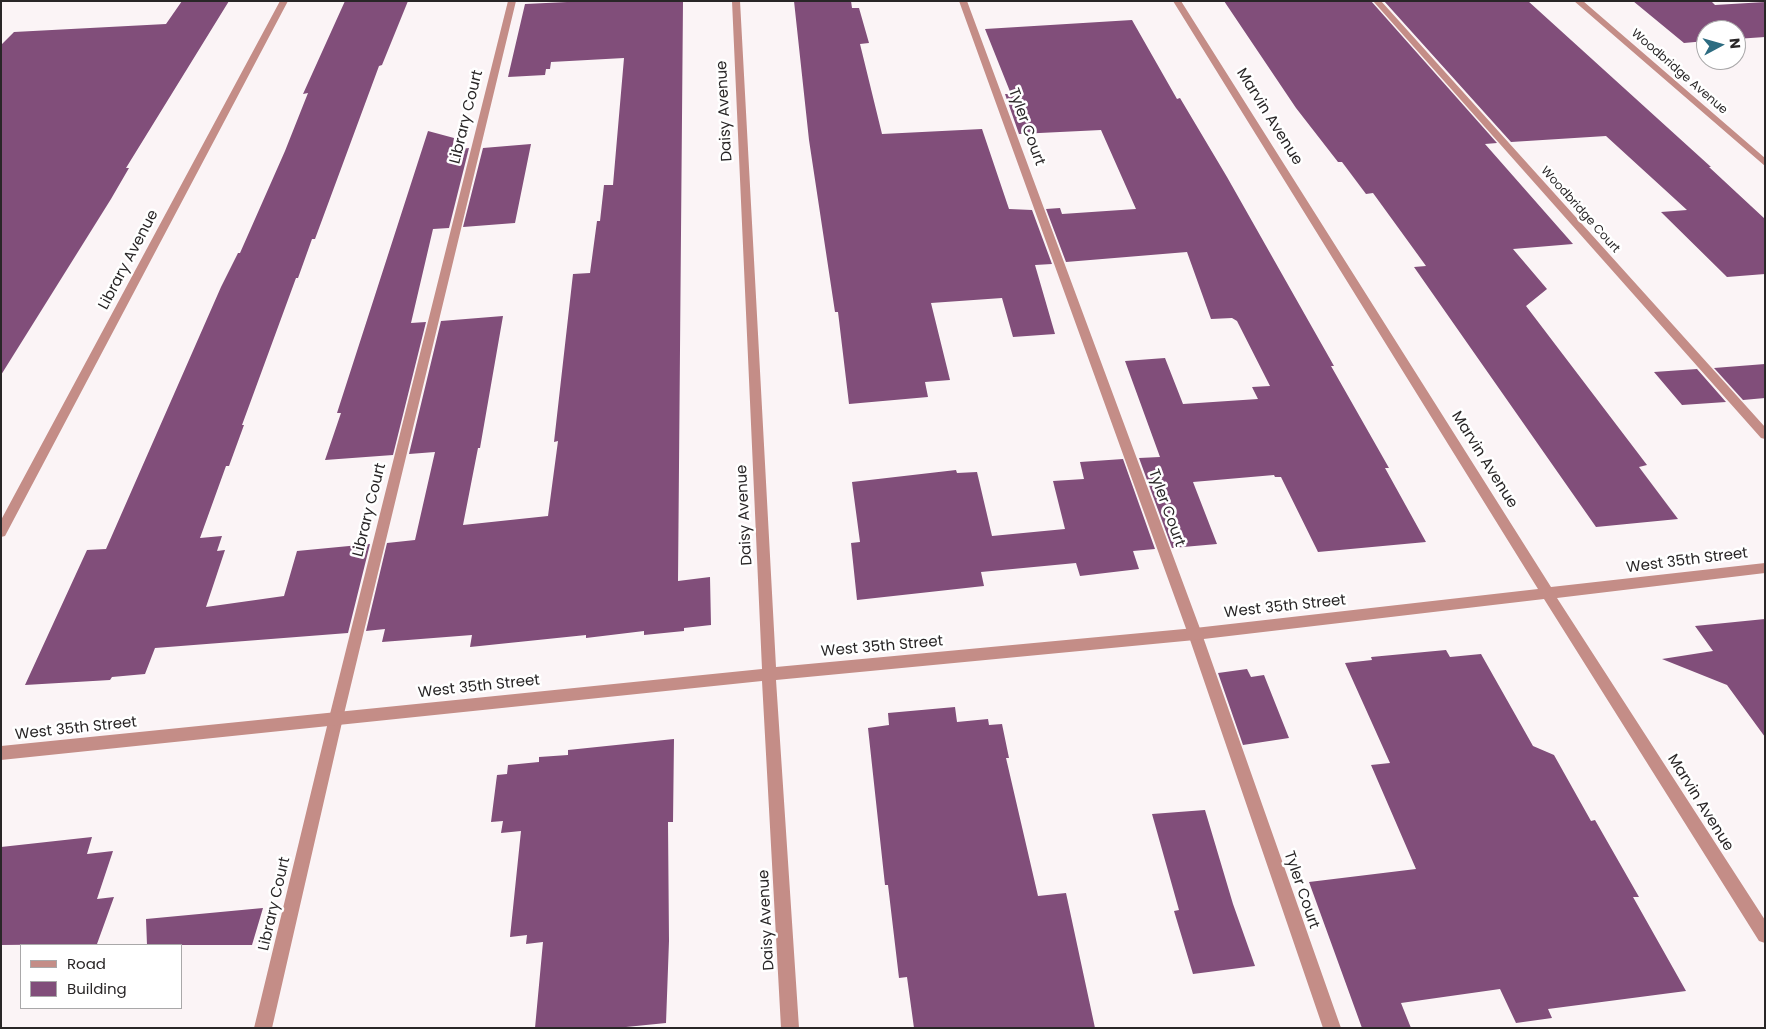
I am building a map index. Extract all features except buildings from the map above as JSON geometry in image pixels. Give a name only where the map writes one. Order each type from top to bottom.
[{"type":"street","name":"Library Avenue","points":[[1,532],[284,1]]},
{"type":"street","name":"Library Court","points":[[263,1028],[336,718],[512,1]]},
{"type":"street","name":"Daisy Avenue","points":[[736,1],[790,1028]]},
{"type":"street","name":"Tyler Court","points":[[962,1],[1195,634],[1332,1028]]},
{"type":"street","name":"Marvin Avenue","points":[[1177,1],[1548,594],[1765,935]]},
{"type":"street","name":"Woodbridge Court","points":[[1378,1],[1765,435]]},
{"type":"street","name":"Woodbridge Avenue","points":[[1578,1],[1765,162]]},
{"type":"street","name":"West 35th Street","points":[[1,753],[770,674],[1195,634],[1765,568]]}]
